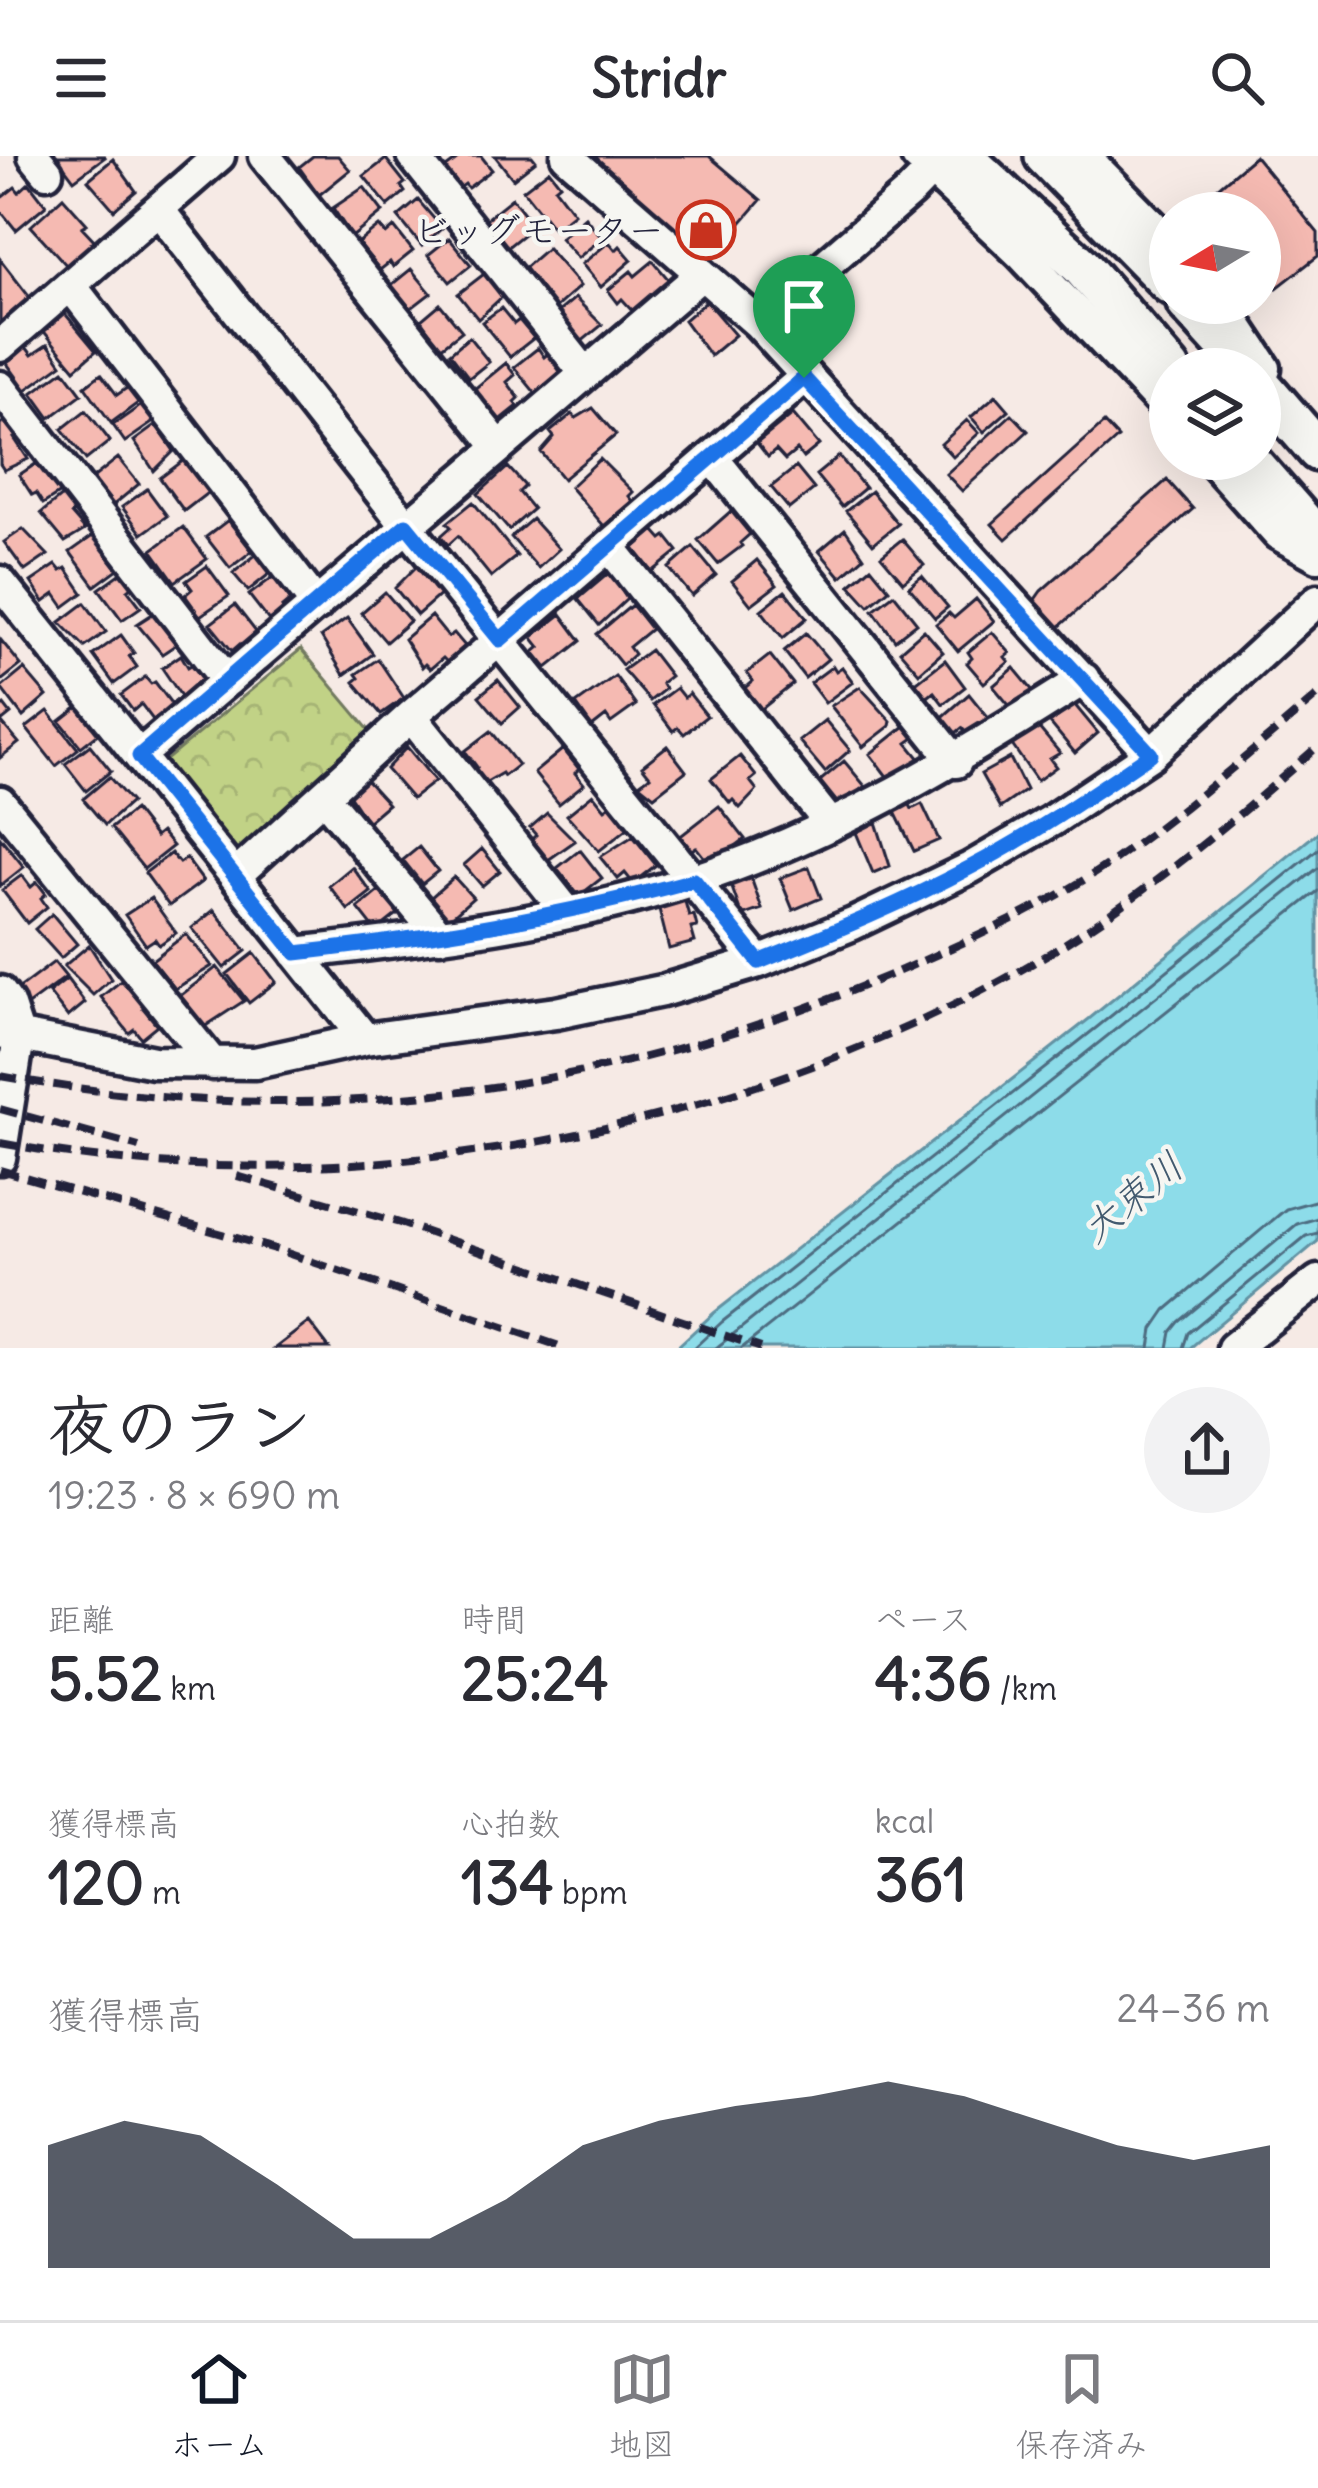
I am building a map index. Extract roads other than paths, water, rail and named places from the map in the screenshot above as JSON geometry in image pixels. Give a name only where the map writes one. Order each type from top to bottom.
[{"type":"main road","points":[[1046,156],[1149,262]]},
{"type":"main road","points":[[939,160],[1081,266],[1152,348]]},
{"type":"main road","points":[[1206,324],[1227,348]]},
{"type":"main road","points":[[1281,408],[1318,450]]},
{"type":"main road","points":[[1266,480],[1318,539]]},
{"type":"street","points":[[0,346],[219,156]]},
{"type":"street","points":[[266,156],[500,447]]},
{"type":"street","points":[[413,156],[585,373]]},
{"type":"street","points":[[567,156],[758,323],[1151,754]]},
{"type":"street","points":[[1084,156],[1149,222]]},
{"type":"street","points":[[758,323],[939,160],[1149,390]]},
{"type":"street","points":[[158,209],[759,962]]},
{"type":"street","points":[[139,756],[702,274]]},
{"type":"street","points":[[70,286],[317,604]]},
{"type":"street","points":[[1236,324],[1318,450]]},
{"type":"street","points":[[235,876],[411,716],[804,378]]},
{"type":"street","points":[[0,387],[226,682]]},
{"type":"street","points":[[712,457],[956,762]]},
{"type":"street","points":[[1230,480],[1279,534],[1318,556]]},
{"type":"street","points":[[609,546],[831,826]]},
{"type":"street","points":[[0,582],[365,1039]]},
{"type":"street","points":[[10,1034],[154,1062],[254,1063],[365,1039],[556,1013],[662,991],[759,962],[970,868],[1052,821],[1151,754],[1318,600]]},
{"type":"street","points":[[296,953],[440,936],[568,912],[694,880],[831,826],[956,762],[1084,680]]},
{"type":"street","points":[[411,716],[568,912]]},
{"type":"street","points":[[325,798],[440,936]]},
{"type":"street","points":[[0,802],[213,1064]]},
{"type":"street","points":[[0,992],[8,1003],[10,1034],[0,1158]]},
{"type":"street","points":[[1233,1348],[1318,1281]]},
{"type":"water","name":"大束川","points":[[1318,832],[1318,1241],[1190,1348],[676,1348],[714,1313],[1089,1019]]},
{"type":"railway","points":[[0,1076],[119,1093],[236,1101],[351,1100],[465,1091],[578,1072],[690,1045],[802,1009],[913,965],[1042,904],[1091,876],[1167,821],[1318,695]]},
{"type":"railway","points":[[0,1143],[127,1160],[255,1167],[384,1162],[512,1146],[638,1120],[761,1084],[881,1038],[1040,959],[1164,874],[1318,746]]},
{"type":"railway","points":[[0,1109],[139,1147]]},
{"type":"railway","points":[[0,1170],[278,1250],[565,1348]]},
{"type":"railway","points":[[237,1176],[400,1223],[761,1348]]},
{"type":"place","name":"ビッグモーター","points":[[706,230]]}]
